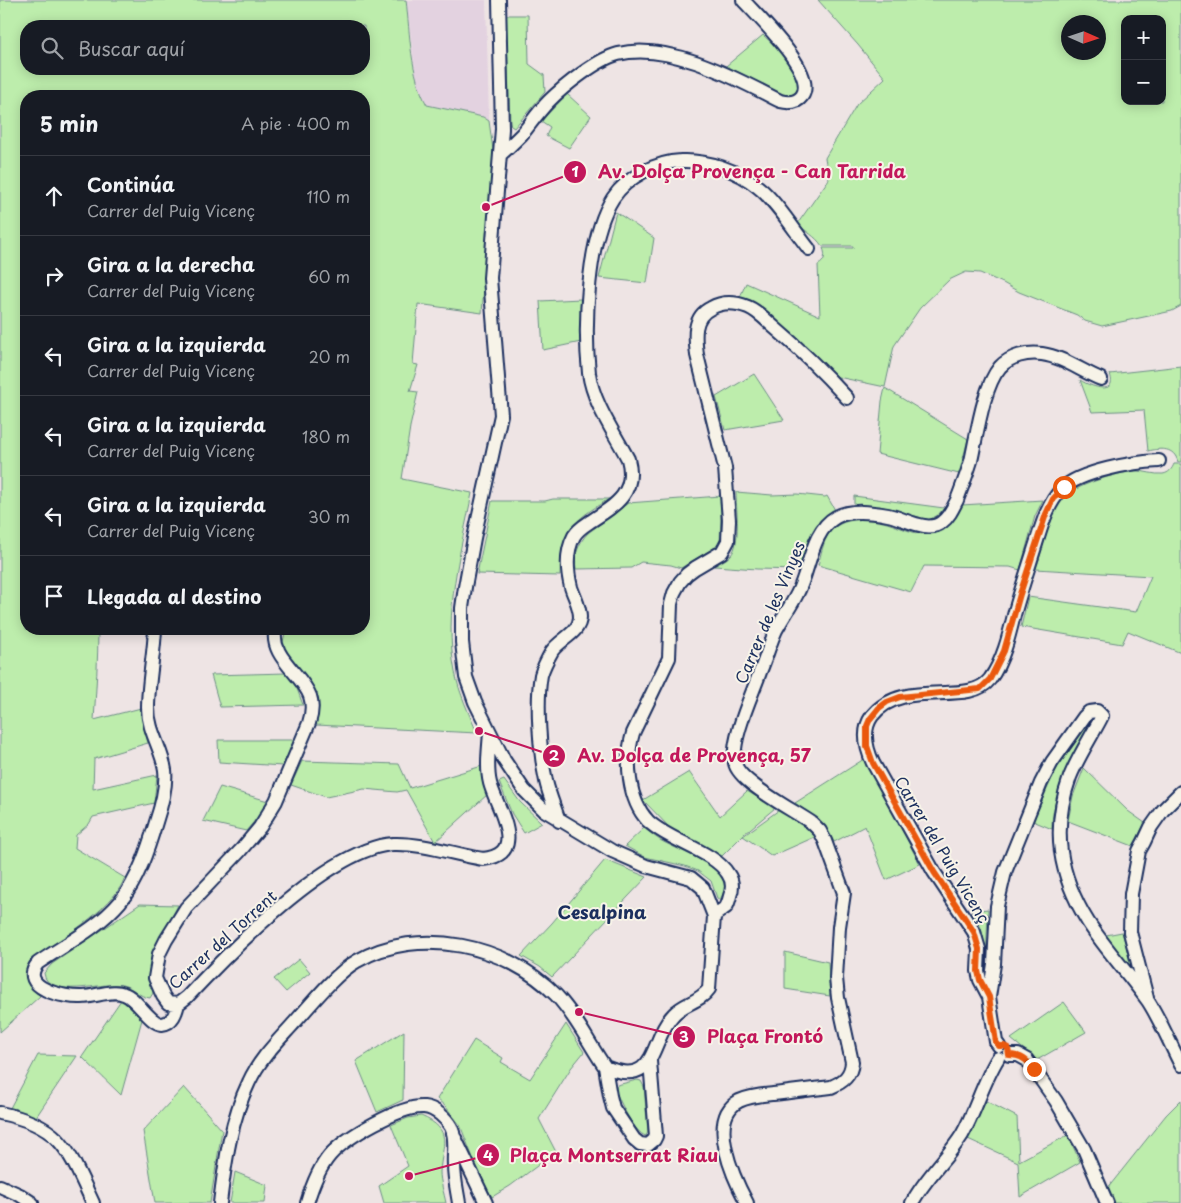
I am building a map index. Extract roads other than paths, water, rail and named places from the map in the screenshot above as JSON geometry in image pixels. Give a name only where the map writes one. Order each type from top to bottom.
[{"type":"street","points":[[499,0],[502,118],[490,278],[501,415],[468,566],[462,608],[462,652],[466,677],[504,760],[524,790],[544,810],[559,821],[612,851],[646,866],[691,878],[703,888],[714,916],[709,989],[697,1000],[676,1012],[668,1021],[650,1061],[644,1067],[632,1072],[616,1072],[606,1067]]},
{"type":"street","points":[[500,155],[521,135],[548,102],[559,92],[592,68],[618,54],[652,53],[681,58],[725,74],[780,101],[790,102],[799,100],[804,92],[805,84],[797,63],[743,0]]},
{"type":"street","points":[[559,821],[546,781],[541,743],[541,675],[552,651],[572,632],[579,622],[579,610],[571,587],[568,568],[568,552],[574,535],[582,526],[620,500],[628,488],[630,478],[628,459],[595,396],[590,373],[588,304],[595,250],[605,214],[613,198],[622,187],[664,162],[686,161],[713,164],[758,186],[768,195],[809,249]]},
{"type":"street","points":[[714,916],[726,906],[729,900],[732,883],[728,874],[711,858],[661,832],[647,820],[635,800],[629,766],[633,734],[669,658],[671,604],[674,593],[687,574],[718,555],[728,541],[729,520],[726,468],[697,355],[695,338],[696,326],[700,316],[718,304],[734,303],[750,308],[799,349],[847,398]]},
{"type":"street","name":"Carrer de les Vinyes","points":[[747,1203],[727,1155],[724,1138],[724,1123],[727,1113],[732,1106],[746,1098],[839,1084],[846,1079],[851,1070],[852,1062],[838,998],[836,978],[839,927],[844,894],[825,841],[820,831],[812,823],[750,783],[741,775],[735,764],[742,722],[776,632],[797,594],[818,539],[830,521],[838,516],[858,512],[890,515],[928,526],[938,526],[946,519],[954,507],[967,474],[985,402],[994,377],[1007,361],[1027,353],[1040,353],[1063,360],[1101,379]]},
{"type":"street","name":"Carrer del Puig Vicenç","points":[[1002,1053],[996,1042],[989,997],[980,980],[978,971],[979,949],[974,932],[934,872],[873,763],[867,746],[867,726],[879,708],[887,702],[900,697],[980,689],[990,679],[1004,651],[1020,594],[1046,514],[1053,499],[1064,487],[1086,476],[1128,464],[1159,462]]},
{"type":"street","points":[[155,635],[148,713],[152,734],[165,769],[165,778],[159,812],[149,846],[135,876],[120,901],[97,924],[38,963],[33,970],[32,976],[41,987],[70,998],[85,998],[111,992],[120,992],[130,996],[151,1017],[162,1024],[170,1021],[176,1013],[178,1004]]},
{"type":"street","name":"Carrer del Torrent","points":[[275,635],[274,642],[277,650],[303,684],[310,697],[312,713],[276,801],[264,821],[240,851],[186,908],[166,940],[160,954],[155,978],[168,1003],[178,1004],[187,997],[249,934],[279,908],[328,872],[359,854],[390,844],[407,844],[483,859],[492,858],[498,854],[507,842],[508,830],[490,784],[488,764],[490,732]]},
{"type":"street","points":[[989,997],[994,964],[996,906],[1005,872],[1032,804],[1052,762],[1084,717],[1089,712],[1097,711],[1102,716],[1080,755],[1066,790],[1060,822],[1059,844],[1066,875],[1075,898],[1089,923],[1148,1002],[1181,1065]]},
{"type":"street","points":[[1148,1002],[1130,932],[1131,894],[1140,851],[1151,827],[1162,810],[1181,792]]},
{"type":"street","points":[[220,1203],[235,1120],[245,1090],[260,1060],[309,1005],[348,967],[357,960],[395,945],[410,943],[444,944],[496,956],[520,967],[542,983],[566,1007],[606,1067],[613,1108],[634,1140],[640,1144],[648,1145],[656,1136],[650,1061]]},
{"type":"street","points":[[912,1203],[922,1185],[962,1134],[1002,1053],[1018,1055],[1027,1060],[1056,1101],[1084,1149],[1106,1203]]},
{"type":"street","points":[[307,1203],[319,1172],[331,1154],[343,1144],[379,1121],[401,1111],[424,1107],[433,1109],[446,1120],[486,1203]]},
{"type":"street","points":[[0,1113],[36,1125],[57,1138],[74,1163],[93,1203]]},
{"type":"street","points":[[454,1136],[453,1163],[459,1203]]},
{"type":"street","points":[[0,1186],[32,1203]]},
{"type":"place","name":"Av. Dolça Provença - Can Tarrida","points":[[486,207]]},
{"type":"place","name":"Av. Dolça de Provença, 57","points":[[479,731]]},
{"type":"place","name":"Plaça Frontó","points":[[579,1012]]},
{"type":"place","name":"Plaça Montserrat Riau","points":[[409,1176]]},
{"type":"district","name":"Cesalpina","points":[[602,911]]}]
